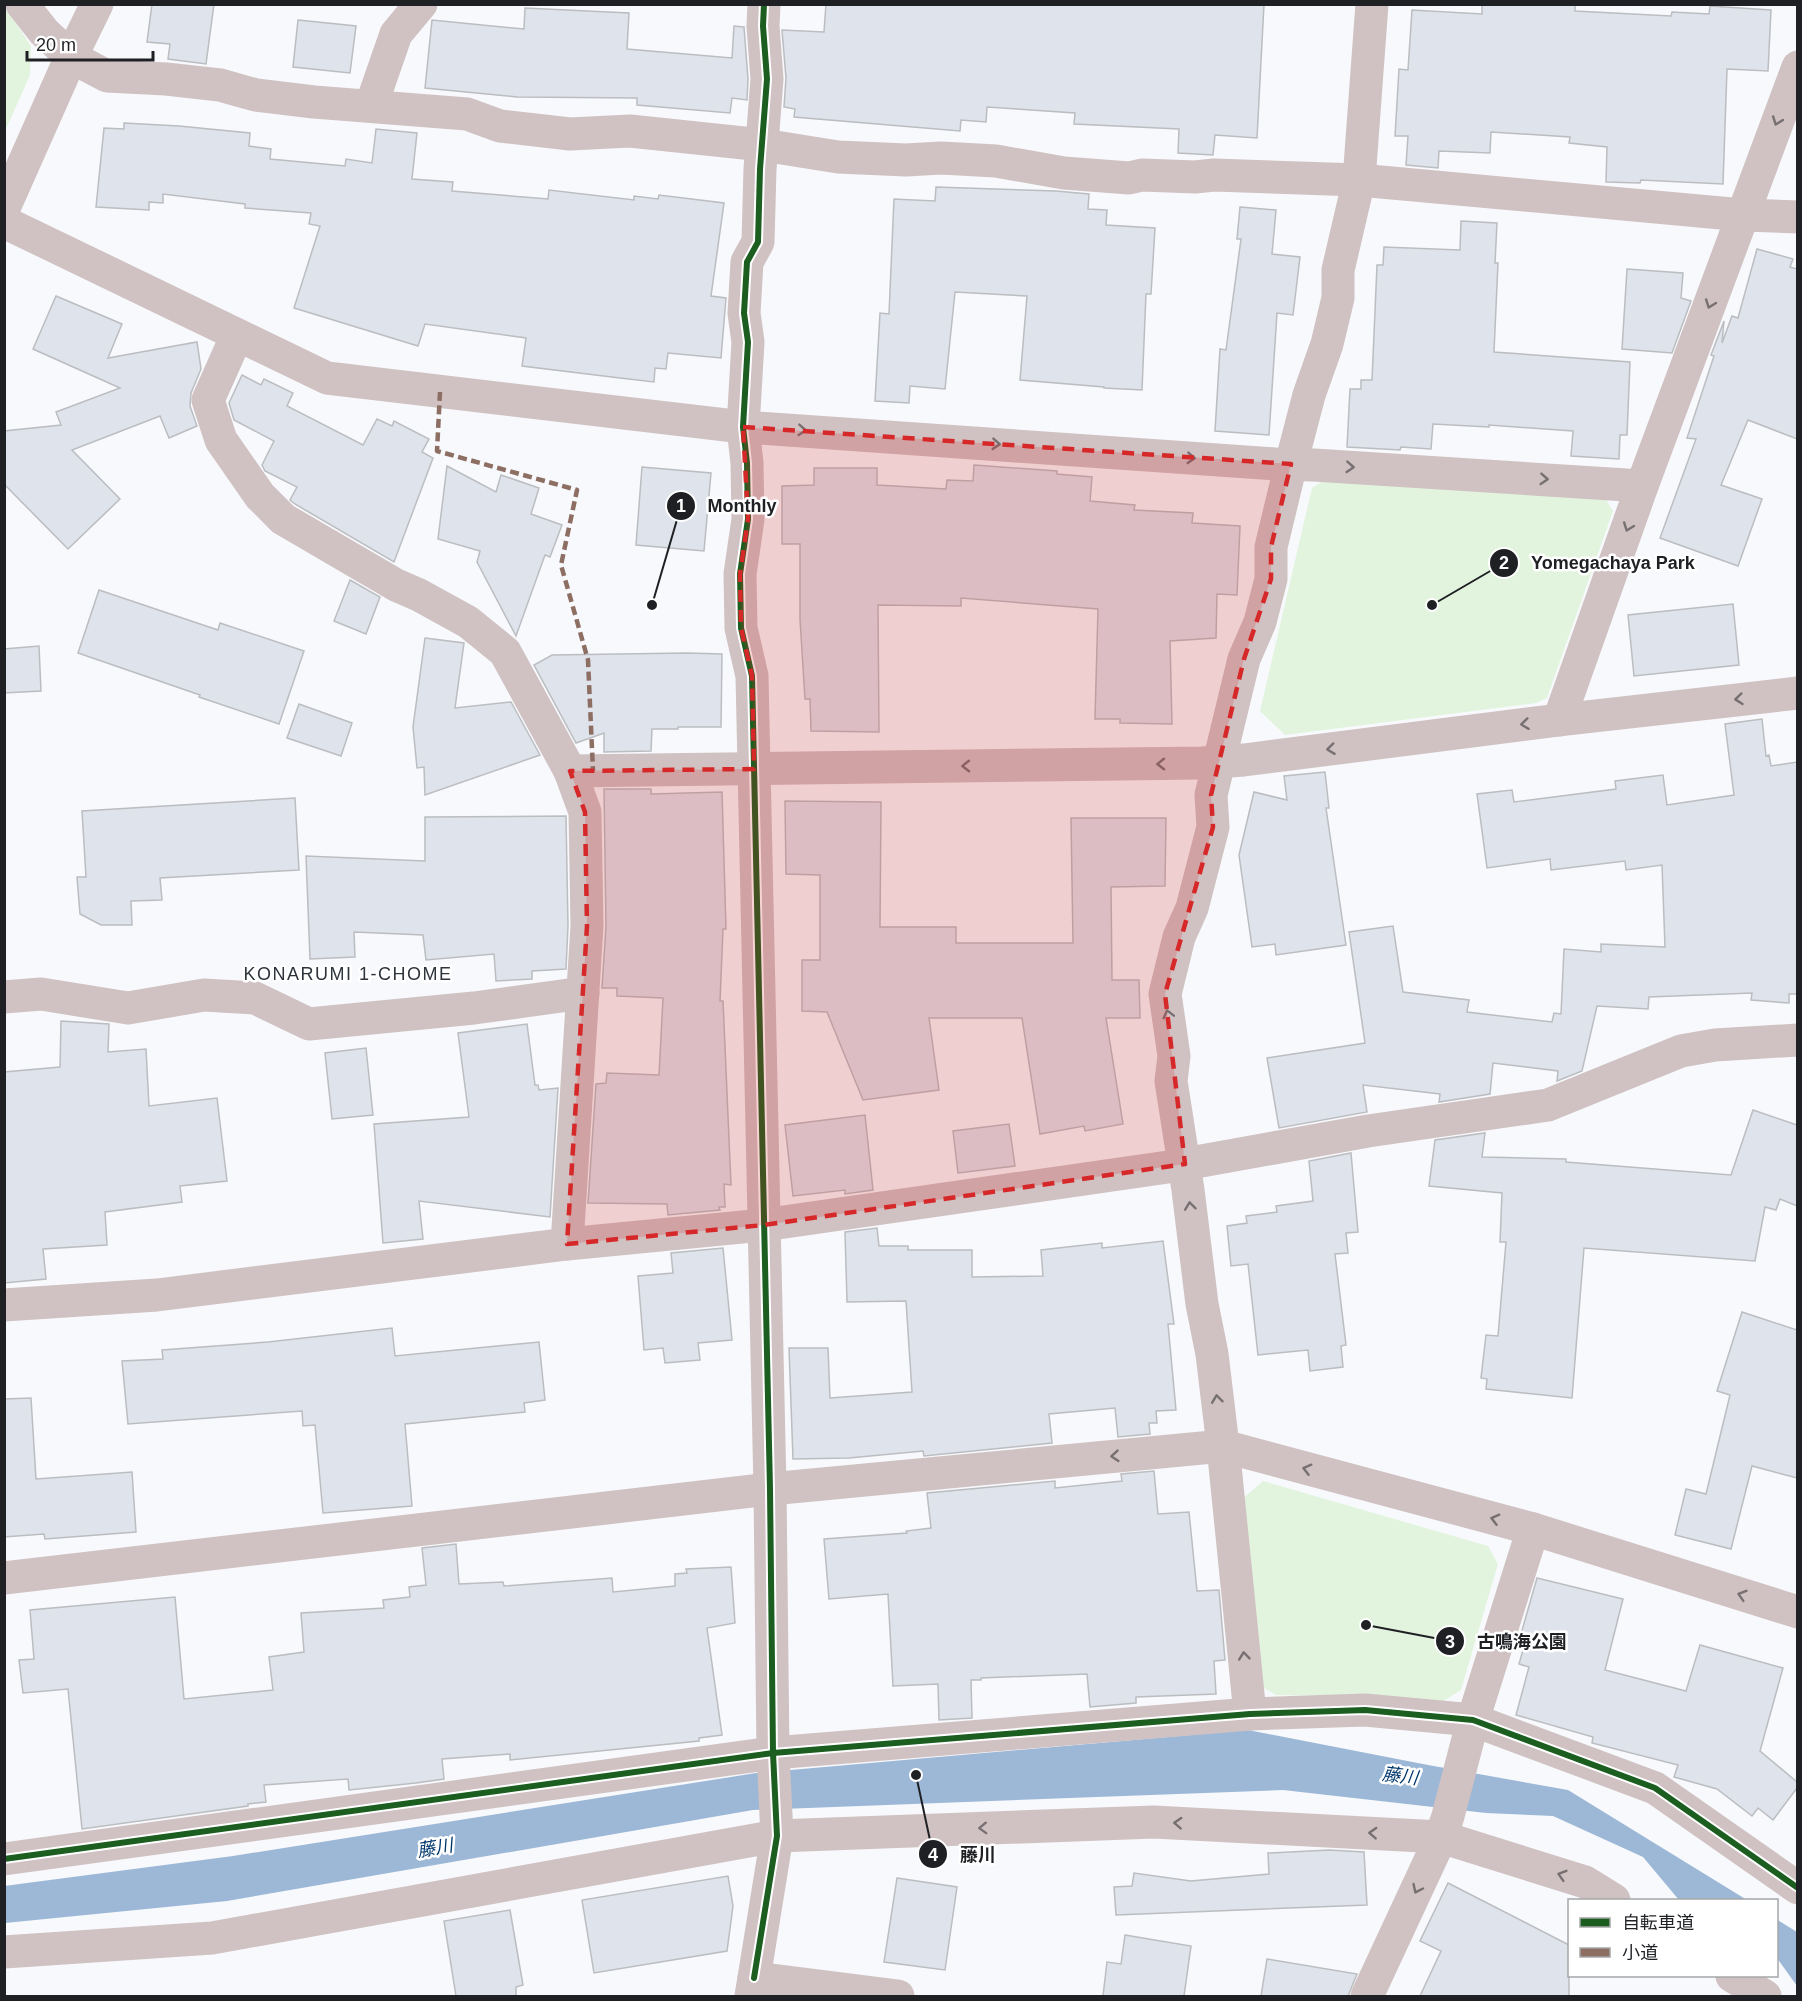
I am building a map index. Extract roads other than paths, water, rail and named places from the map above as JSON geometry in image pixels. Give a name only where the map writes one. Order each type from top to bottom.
[{"type":"street","points":[[22,4],[44,32],[71,57],[108,76],[220,85],[256,95],[467,114],[500,126],[570,134],[630,131],[763,145],[838,157],[906,160],[941,158],[996,162],[1064,173],[1118,177],[1214,175],[1359,180],[1797,217]]},
{"type":"street","points":[[4,208],[97,4]]},
{"type":"street","points":[[371,106],[396,34],[421,4]]},
{"type":"street","points":[[764,4],[763,26],[767,79],[758,242],[747,262],[745,289],[744,313],[748,342],[743,427],[747,463],[748,519],[740,574],[741,628],[752,676],[777,1829],[753,1987],[898,1996]]},
{"type":"street","points":[[1250,1714],[1223,1446],[1185,1164],[1171,1081],[1174,1056],[1165,994],[1179,937],[1192,908],[1213,827],[1211,795],[1244,659],[1260,622],[1271,579],[1271,548],[1291,464],[1309,395],[1327,344],[1338,298],[1338,270],[1359,180],[1371,4]]},
{"type":"street","points":[[1559,720],[1642,486],[1797,67]]},
{"type":"street","points":[[4,222],[327,378],[743,427],[1642,486]]},
{"type":"street","points":[[237,335],[208,400],[221,440],[261,496],[283,519],[396,585],[468,622],[505,652],[570,771],[585,812],[587,926],[567,1244]]},
{"type":"street","points":[[570,771],[1220,762],[1797,693]]},
{"type":"street","points":[[4,997],[41,994],[128,1008],[204,995],[255,998],[309,1024],[474,1008],[583,993]]},
{"type":"street","points":[[4,1305],[157,1295],[567,1244],[764,1225],[1185,1164],[1368,1131],[1548,1105],[1681,1051],[1715,1045],[1797,1040]]},
{"type":"street","points":[[4,1578],[770,1489],[1223,1446],[1533,1529],[1797,1612]]},
{"type":"street","points":[[1367,1996],[1445,1827],[1470,1730],[1533,1529]]},
{"type":"street","points":[[4,1859],[774,1759],[1250,1714],[1365,1710],[1470,1730],[1655,1788],[1797,1888]]},
{"type":"street","points":[[4,1952],[212,1938],[777,1829],[1154,1822],[1445,1827],[1585,1882],[1612,1899]]},
{"type":"street","points":[[1734,1977],[1765,1996]]},
{"type":"water","points":[[1248,1730],[1568,1790],[1745,1899],[1678,1899],[1643,1857],[1553,1816],[1486,1813],[1283,1790],[753,1810],[227,1901],[5,1923],[4,1886],[233,1856],[756,1773]]},
{"type":"water","points":[[1778,1920],[1797,1932],[1797,1986],[1778,1959]]},
{"type":"place","name":"Monthly","points":[[652,605]]},
{"type":"place","name":"Yomegachaya Park","points":[[1432,605]]},
{"type":"place","name":"古鳴海公園","points":[[1366,1625]]},
{"type":"place","name":"藤川","points":[[916,1775]]},
{"type":"district","name":"KONARUMI 1-CHOME","points":[[348,974]]}]
